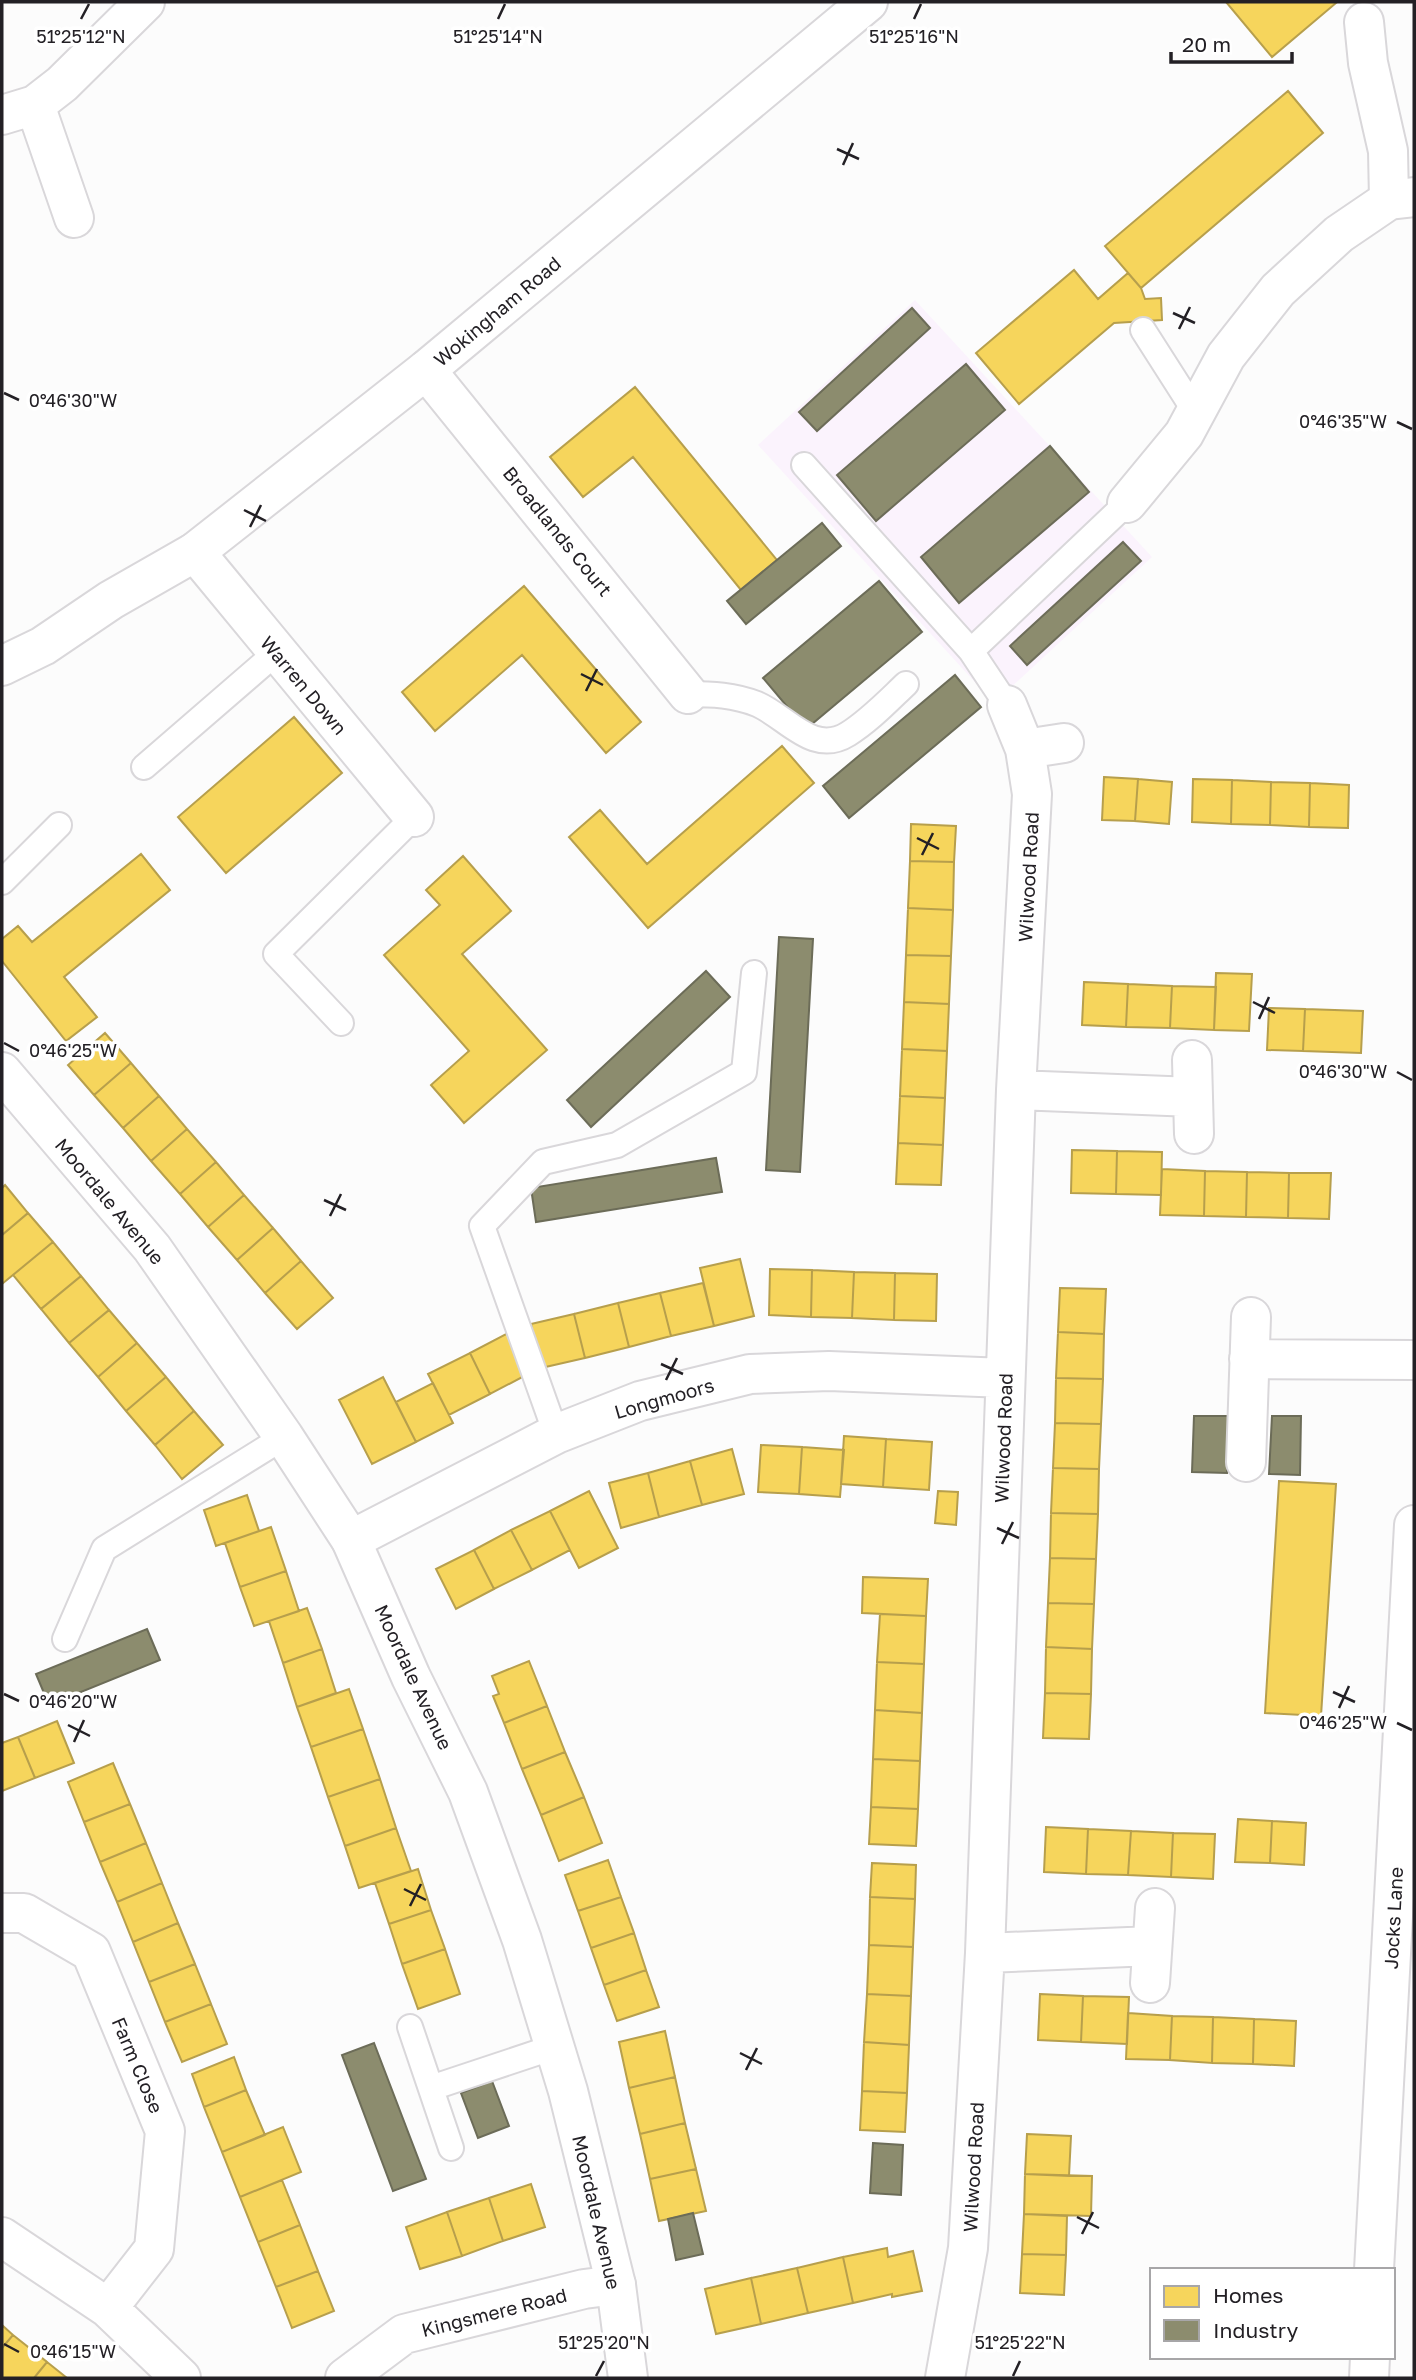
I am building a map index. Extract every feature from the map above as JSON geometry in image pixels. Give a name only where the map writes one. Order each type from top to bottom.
[{"type":"street","points":[[74,218],[18,110],[62,84],[145,2]]},
{"type":"street","name":"Wokingham Road","points":[[2,666],[43,646],[111,600],[195,552],[426,370],[868,2]]},
{"type":"street","points":[[1127,503],[1184,434],[1226,356],[1278,290],[1339,234],[1402,199],[1368,63],[1364,22]]},
{"type":"street","name":"Broadlands Court","points":[[426,370],[688,694]]},
{"type":"street","name":"Warren Down","points":[[195,552],[414,817]]},
{"type":"street","name":"Wokingham Road","points":[[2,648],[111,600]]},
{"type":"street","name":"Wilwood Road","points":[[945,2378],[968,2248],[985,1953],[1004,1378],[1032,794],[1024,749],[1007,705]]},
{"type":"street","points":[[1024,749],[1064,743]]},
{"type":"street","name":"Moordale Avenue","points":[[2,1072],[152,1248],[284,1437],[351,1540],[411,1677],[468,1792],[522,1940],[568,2091],[615,2285],[628,2378]]},
{"type":"street","points":[[1016,1090],[1192,1079],[1194,1134]]},
{"type":"street","points":[[1246,1462],[1251,1317]]},
{"type":"street","points":[[1249,1359],[1414,1360]]},
{"type":"street","name":"Longmoors","points":[[351,1540],[556,1434],[640,1401],[750,1374],[829,1371],[1004,1378]]},
{"type":"street","name":"Jocks Lane","points":[[1374,2268],[1414,1525]]},
{"type":"street","points":[[1150,1983],[1155,1908]]},
{"type":"street","name":"Farm Close","points":[[2,1913],[24,1913],[91,1952],[165,2132],[154,2249],[108,2308]]},
{"type":"street","points":[[985,1953],[1153,1946]]},
{"type":"street","points":[[2,2237],[108,2308],[181,2378]]},
{"type":"street","name":"Kingsmere Road","points":[[345,2378],[404,2334],[584,2289],[615,2285]]},
{"type":"street","points":[[1369,2378],[1370,2359]]},
{"type":"lane","points":[[1143,330],[1196,413]]},
{"type":"lane","points":[[804,465],[971,652],[1007,705]]},
{"type":"lane","points":[[971,652],[1127,503]]},
{"type":"lane","points":[[144,766],[277,652]]},
{"type":"lane","points":[[688,694],[720,694],[757,705],[817,741],[847,735],[906,684]]},
{"type":"lane","points":[[341,1023],[276,954],[414,817]]},
{"type":"lane","points":[[2,882],[59,825]]},
{"type":"lane","points":[[556,1434],[482,1226],[543,1162],[617,1145],[744,1072],[754,972]]},
{"type":"lane","points":[[65,1639],[104,1549],[284,1437]]},
{"type":"lane","points":[[410,2027],[451,2148]]},
{"type":"lane","points":[[431,2088],[554,2047]]},
{"type":"shaded area","points":[[915,300],[1152,557],[994,703],[758,445]]},
{"type":"building: Homes","points":[[1226,2],[1335,2],[1336,3],[1272,57]]},
{"type":"building: Homes","points":[[1288,91],[1323,133],[1141,288],[1105,246]]},
{"type":"building: Homes","points":[[1074,270],[1098,299],[1128,273],[1141,288],[1145,299],[1161,298],[1162,320],[1114,323],[1019,404],[976,353]]},
{"type":"building: Homes","points":[[635,387],[777,560],[741,590],[633,457],[583,497],[550,457]]},
{"type":"building: Homes","points":[[524,586],[641,722],[606,753],[522,655],[435,731],[402,692]]},
{"type":"building: Homes","points":[[294,717],[342,773],[226,873],[178,817]]},
{"type":"building: Homes","points":[[782,746],[814,783],[648,928],[569,837],[600,810],[647,864]]},
{"type":"building: Homes","points":[[1104,777],[1138,779],[1135,821],[1102,820]]},
{"type":"building: Homes","points":[[1138,779],[1172,782],[1169,824],[1135,821]]},
{"type":"building: Homes","points":[[1193,779],[1232,780],[1231,824],[1192,822]]},
{"type":"building: Homes","points":[[1232,780],[1271,782],[1270,825],[1231,824]]},
{"type":"building: Homes","points":[[1271,782],[1310,783],[1309,827],[1270,825]]},
{"type":"building: Homes","points":[[1310,783],[1349,785],[1348,828],[1309,827]]},
{"type":"building: Homes","points":[[911,824],[956,826],[954,862],[910,861]]},
{"type":"building: Homes","points":[[141,854],[170,890],[64,977],[97,1017],[66,1041],[2,961],[2,939],[18,926],[32,942]]},
{"type":"building: Homes","points":[[463,856],[511,911],[462,954],[547,1050],[464,1123],[431,1085],[469,1051],[384,955],[440,905],[426,890]]},
{"type":"building: Homes","points":[[910,861],[954,862],[953,910],[908,908]]},
{"type":"building: Homes","points":[[908,908],[953,910],[951,956],[906,955]]},
{"type":"building: Homes","points":[[906,955],[951,956],[949,1004],[904,1002]]},
{"type":"building: Homes","points":[[1216,973],[1252,974],[1249,1031],[1214,1030]]},
{"type":"building: Homes","points":[[1084,982],[1128,984],[1126,1027],[1082,1025]]},
{"type":"building: Homes","points":[[1128,984],[1172,986],[1170,1028],[1126,1027]]},
{"type":"building: Homes","points":[[1172,986],[1216,987],[1214,1030],[1170,1028]]},
{"type":"building: Homes","points":[[904,1002],[949,1004],[947,1051],[902,1049]]},
{"type":"building: Homes","points":[[1269,1008],[1305,1009],[1303,1051],[1267,1050]]},
{"type":"building: Homes","points":[[1305,1009],[1363,1011],[1361,1053],[1303,1051]]},
{"type":"building: Homes","points":[[105,1033],[131,1063],[94,1095],[68,1065]]},
{"type":"building: Homes","points":[[902,1049],[947,1051],[945,1098],[900,1096]]},
{"type":"building: Homes","points":[[131,1063],[159,1096],[123,1128],[94,1095]]},
{"type":"building: Homes","points":[[159,1096],[187,1129],[151,1161],[123,1128]]},
{"type":"building: Homes","points":[[900,1096],[945,1098],[943,1145],[898,1143]]},
{"type":"building: Homes","points":[[187,1129],[216,1162],[180,1194],[151,1161]]},
{"type":"building: Homes","points":[[898,1143],[943,1145],[941,1185],[896,1184]]},
{"type":"building: Homes","points":[[1072,1150],[1117,1151],[1116,1194],[1071,1193]]},
{"type":"building: Homes","points":[[1117,1151],[1162,1152],[1161,1195],[1116,1194]]},
{"type":"building: Homes","points":[[216,1162],[244,1195],[208,1227],[180,1194]]},
{"type":"building: Homes","points":[[1162,1169],[1205,1171],[1204,1216],[1160,1215]]},
{"type":"building: Homes","points":[[1205,1171],[1247,1172],[1246,1217],[1204,1216]]},
{"type":"building: Homes","points":[[1247,1172],[1289,1173],[1288,1218],[1246,1217]]},
{"type":"building: Homes","points":[[1289,1173],[1331,1173],[1329,1219],[1288,1218]]},
{"type":"building: Homes","points":[[5,1185],[28,1213],[2,1235],[2,1188]]},
{"type":"building: Homes","points":[[244,1195],[273,1228],[237,1260],[208,1227]]},
{"type":"building: Homes","points":[[28,1213],[53,1242],[2,1284],[2,1235]]},
{"type":"building: Homes","points":[[273,1228],[301,1261],[265,1293],[237,1260]]},
{"type":"building: Homes","points":[[53,1242],[81,1276],[41,1309],[13,1275]]},
{"type":"building: Homes","points":[[740,1259],[754,1316],[714,1326],[700,1268]]},
{"type":"building: Homes","points":[[301,1261],[333,1298],[297,1329],[265,1293]]},
{"type":"building: Homes","points":[[770,1269],[812,1270],[811,1317],[769,1315]]},
{"type":"building: Homes","points":[[812,1270],[854,1272],[852,1318],[811,1317]]},
{"type":"building: Homes","points":[[854,1272],[895,1273],[894,1320],[852,1318]]},
{"type":"building: Homes","points":[[895,1273],[937,1274],[936,1321],[894,1320]]},
{"type":"building: Homes","points":[[81,1276],[109,1310],[69,1343],[41,1309]]},
{"type":"building: Homes","points":[[703,1283],[714,1326],[671,1336],[660,1293]]},
{"type":"building: Homes","points":[[1060,1288],[1106,1289],[1104,1334],[1058,1332]]},
{"type":"building: Homes","points":[[660,1293],[671,1336],[629,1347],[618,1303]]},
{"type":"building: Homes","points":[[618,1303],[629,1347],[585,1358],[574,1314]]},
{"type":"building: Homes","points":[[109,1310],[137,1343],[98,1377],[69,1343]]},
{"type":"building: Homes","points":[[574,1314],[585,1358],[541,1368],[531,1324]]},
{"type":"building: Homes","points":[[1058,1332],[1104,1334],[1103,1379],[1056,1378]]},
{"type":"building: Homes","points":[[508,1333],[528,1374],[490,1394],[470,1353]]},
{"type":"building: Homes","points":[[137,1343],[166,1377],[126,1411],[98,1377]]},
{"type":"building: Homes","points":[[470,1353],[490,1394],[449,1415],[428,1374]]},
{"type":"building: Homes","points":[[166,1377],[194,1411],[155,1445],[126,1411]]},
{"type":"building: Homes","points":[[383,1377],[416,1442],[372,1464],[339,1400]]},
{"type":"building: Homes","points":[[1056,1378],[1103,1379],[1101,1424],[1055,1423]]},
{"type":"building: Homes","points":[[433,1383],[453,1423],[416,1442],[396,1402]]},
{"type":"building: Homes","points":[[194,1411],[223,1445],[182,1479],[155,1445]]},
{"type":"building: Homes","points":[[1055,1423],[1101,1424],[1099,1469],[1053,1468]]},
{"type":"building: Homes","points":[[844,1436],[886,1439],[883,1487],[841,1484]]},
{"type":"building: Homes","points":[[886,1439],[932,1442],[929,1490],[883,1487]]},
{"type":"building: Homes","points":[[761,1445],[802,1447],[799,1494],[758,1492]]},
{"type":"building: Homes","points":[[802,1447],[844,1450],[840,1497],[799,1494]]},
{"type":"building: Homes","points":[[732,1449],[744,1494],[702,1505],[690,1461]]},
{"type":"building: Homes","points":[[690,1461],[702,1505],[659,1517],[648,1473]]},
{"type":"building: Homes","points":[[1053,1468],[1099,1469],[1098,1514],[1051,1513]]},
{"type":"building: Homes","points":[[648,1473],[659,1517],[621,1528],[609,1483]]},
{"type":"building: Homes","points":[[1279,1481],[1336,1484],[1321,1716],[1265,1713]]},
{"type":"building: Homes","points":[[589,1491],[618,1548],[579,1568],[550,1511]]},
{"type":"building: Homes","points":[[938,1491],[958,1492],[956,1525],[935,1523]]},
{"type":"building: Homes","points":[[247,1495],[259,1531],[216,1546],[204,1510]]},
{"type":"building: Homes","points":[[550,1511],[570,1550],[532,1570],[511,1530]]},
{"type":"building: Homes","points":[[1051,1513],[1098,1514],[1096,1559],[1050,1558]]},
{"type":"building: Homes","points":[[271,1527],[286,1571],[240,1587],[225,1543]]},
{"type":"building: Homes","points":[[511,1530],[532,1570],[494,1589],[474,1550]]},
{"type":"building: Homes","points":[[474,1550],[494,1589],[456,1609],[436,1569]]},
{"type":"building: Homes","points":[[1050,1558],[1096,1559],[1094,1604],[1048,1603]]},
{"type":"building: Homes","points":[[286,1571],[299,1611],[254,1626],[240,1587]]},
{"type":"building: Homes","points":[[863,1577],[928,1579],[926,1616],[862,1613]]},
{"type":"building: Homes","points":[[1048,1603],[1094,1604],[1092,1649],[1046,1647]]},
{"type":"building: Homes","points":[[307,1608],[322,1649],[283,1663],[269,1621]]},
{"type":"building: Homes","points":[[880,1614],[926,1616],[924,1664],[877,1662]]},
{"type":"building: Homes","points":[[1046,1647],[1092,1649],[1091,1694],[1045,1693]]},
{"type":"building: Homes","points":[[322,1649],[336,1693],[297,1707],[283,1663]]},
{"type":"building: Homes","points":[[529,1661],[547,1706],[504,1723],[493,1696],[499,1694],[492,1676]]},
{"type":"building: Homes","points":[[877,1662],[924,1664],[922,1713],[875,1710]]},
{"type":"building: Homes","points":[[349,1689],[363,1729],[311,1747],[297,1707]]},
{"type":"building: Homes","points":[[1045,1693],[1091,1694],[1089,1739],[1043,1738]]},
{"type":"building: Homes","points":[[547,1706],[565,1752],[522,1769],[504,1723]]},
{"type":"building: Homes","points":[[875,1710],[922,1713],[920,1761],[873,1759]]},
{"type":"building: Homes","points":[[57,1721],[74,1763],[35,1778],[18,1737]]},
{"type":"building: Homes","points":[[363,1729],[380,1779],[328,1797],[311,1747]]},
{"type":"building: Homes","points":[[18,1737],[35,1778],[2,1791],[2,1743]]},
{"type":"building: Homes","points":[[565,1752],[584,1797],[541,1815],[522,1769]]},
{"type":"building: Homes","points":[[873,1759],[920,1761],[918,1809],[871,1807]]},
{"type":"building: Homes","points":[[113,1763],[130,1804],[84,1822],[68,1782]]},
{"type":"building: Homes","points":[[380,1779],[396,1828],[345,1846],[328,1797]]},
{"type":"building: Homes","points":[[584,1797],[602,1843],[559,1861],[541,1815]]},
{"type":"building: Homes","points":[[130,1804],[146,1843],[100,1862],[84,1822]]},
{"type":"building: Homes","points":[[871,1807],[918,1809],[916,1846],[869,1844]]},
{"type":"building: Homes","points":[[1238,1819],[1272,1821],[1270,1863],[1235,1862]]},
{"type":"building: Homes","points":[[1272,1821],[1306,1823],[1304,1865],[1270,1863]]},
{"type":"building: Homes","points":[[1046,1827],[1088,1829],[1086,1874],[1044,1872]]},
{"type":"building: Homes","points":[[396,1828],[411,1871],[359,1888],[345,1846]]},
{"type":"building: Homes","points":[[1088,1829],[1131,1831],[1128,1875],[1086,1874]]},
{"type":"building: Homes","points":[[1131,1831],[1173,1833],[1171,1877],[1128,1875]]},
{"type":"building: Homes","points":[[1173,1833],[1215,1834],[1213,1879],[1171,1877]]},
{"type":"building: Homes","points":[[146,1843],[162,1883],[117,1902],[100,1862]]},
{"type":"building: Homes","points":[[608,1860],[621,1897],[578,1911],[565,1875]]},
{"type":"building: Homes","points":[[872,1863],[916,1865],[915,1899],[870,1897]]},
{"type":"building: Homes","points":[[418,1869],[431,1910],[389,1924],[375,1883]]},
{"type":"building: Homes","points":[[162,1883],[178,1923],[133,1942],[117,1902]]},
{"type":"building: Homes","points":[[621,1897],[634,1933],[591,1948],[578,1911]]},
{"type":"building: Homes","points":[[870,1897],[915,1899],[913,1947],[869,1945]]},
{"type":"building: Homes","points":[[431,1910],[445,1949],[402,1964],[389,1924]]},
{"type":"building: Homes","points":[[178,1923],[195,1964],[149,1982],[133,1942]]},
{"type":"building: Homes","points":[[634,1933],[646,1970],[604,1985],[591,1948]]},
{"type":"building: Homes","points":[[869,1945],[913,1947],[911,1996],[867,1994]]},
{"type":"building: Homes","points":[[445,1949],[460,1994],[418,2009],[402,1964]]},
{"type":"building: Homes","points":[[195,1964],[211,2004],[165,2022],[149,1982]]},
{"type":"building: Homes","points":[[646,1970],[659,2007],[617,2021],[604,1985]]},
{"type":"building: Homes","points":[[867,1994],[911,1996],[909,2045],[864,2042]]},
{"type":"building: Homes","points":[[1040,1994],[1083,1996],[1081,2042],[1038,2040]]},
{"type":"building: Homes","points":[[1083,1996],[1129,1997],[1127,2044],[1081,2042]]},
{"type":"building: Homes","points":[[211,2004],[227,2044],[182,2062],[165,2022]]},
{"type":"building: Homes","points":[[1128,2013],[1172,2016],[1170,2060],[1126,2059]]},
{"type":"building: Homes","points":[[1172,2016],[1213,2017],[1212,2063],[1170,2060]]},
{"type":"building: Homes","points":[[1213,2017],[1254,2019],[1253,2064],[1212,2063]]},
{"type":"building: Homes","points":[[1254,2019],[1296,2021],[1294,2066],[1253,2064]]},
{"type":"building: Homes","points":[[665,2031],[675,2077],[629,2088],[619,2042]]},
{"type":"building: Homes","points":[[864,2042],[909,2045],[907,2093],[862,2091]]},
{"type":"building: Homes","points":[[234,2057],[246,2090],[204,2107],[192,2074]]},
{"type":"building: Homes","points":[[675,2077],[685,2123],[640,2134],[629,2088]]},
{"type":"building: Homes","points":[[246,2090],[265,2135],[222,2152],[204,2107]]},
{"type":"building: Homes","points":[[862,2091],[907,2093],[905,2132],[860,2130]]},
{"type":"building: Homes","points":[[685,2123],[696,2169],[650,2179],[640,2134]]},
{"type":"building: Homes","points":[[283,2127],[301,2172],[240,2197],[222,2152]]},
{"type":"building: Homes","points":[[1027,2134],[1071,2136],[1069,2176],[1025,2174]]},
{"type":"building: Homes","points":[[696,2169],[706,2211],[659,2221],[650,2179]]},
{"type":"building: Homes","points":[[1025,2174],[1092,2176],[1091,2216],[1024,2214]]},
{"type":"building: Homes","points":[[282,2180],[300,2225],[258,2242],[240,2197]]},
{"type":"building: Homes","points":[[531,2184],[545,2227],[503,2241],[489,2198]]},
{"type":"building: Homes","points":[[489,2198],[503,2241],[462,2256],[447,2212]]},
{"type":"building: Homes","points":[[447,2212],[462,2256],[420,2269],[406,2227]]},
{"type":"building: Homes","points":[[1024,2214],[1067,2216],[1066,2255],[1022,2254]]},
{"type":"building: Homes","points":[[300,2225],[318,2271],[276,2287],[258,2242]]},
{"type":"building: Homes","points":[[887,2248],[888,2257],[913,2251],[922,2291],[892,2297],[892,2294],[853,2303],[843,2257]]},
{"type":"building: Homes","points":[[1022,2254],[1066,2255],[1064,2295],[1020,2293]]},
{"type":"building: Homes","points":[[843,2257],[853,2303],[808,2313],[797,2268]]},
{"type":"building: Homes","points":[[797,2268],[808,2313],[761,2324],[751,2278]]},
{"type":"building: Homes","points":[[318,2271],[334,2311],[292,2328],[276,2287]]},
{"type":"building: Homes","points":[[751,2278],[761,2324],[716,2334],[705,2289]]},
{"type":"building: Homes","points":[[2,2325],[13,2335],[2,2348]]},
{"type":"building: Homes","points":[[13,2335],[47,2362],[34,2378],[2,2378],[2,2348]]},
{"type":"building: Homes","points":[[47,2362],[67,2378],[34,2378]]},
{"type":"building: Industry","points":[[912,308],[930,328],[817,431],[799,412]]},
{"type":"building: Industry","points":[[966,364],[1005,410],[876,521],[837,475]]},
{"type":"building: Industry","points":[[1050,446],[1089,492],[959,603],[921,557]]},
{"type":"building: Industry","points":[[822,523],[841,546],[746,624],[727,601]]},
{"type":"building: Industry","points":[[1123,542],[1141,561],[1027,665],[1010,646]]},
{"type":"building: Industry","points":[[879,581],[922,632],[806,729],[763,678]]},
{"type":"building: Industry","points":[[955,675],[981,707],[849,818],[823,786]]},
{"type":"building: Industry","points":[[779,937],[813,939],[800,1172],[766,1170]]},
{"type":"building: Industry","points":[[706,971],[730,997],[591,1127],[567,1100]]},
{"type":"building: Industry","points":[[716,1158],[722,1192],[536,1222],[531,1188]]},
{"type":"building: Industry","points":[[1194,1416],[1229,1416],[1227,1473],[1192,1472]]},
{"type":"building: Industry","points":[[1272,1416],[1301,1416],[1300,1475],[1269,1474]]},
{"type":"building: Industry","points":[[147,1629],[160,1660],[49,1705],[36,1674]]},
{"type":"building: Industry","points":[[374,2043],[426,2179],[393,2191],[342,2055]]},
{"type":"building: Industry","points":[[492,2081],[509,2126],[478,2138],[461,2093]]},
{"type":"building: Industry","points":[[873,2143],[903,2145],[901,2195],[870,2193]]},
{"type":"building: Industry","points":[[693,2213],[703,2254],[676,2260],[668,2219]]}]
